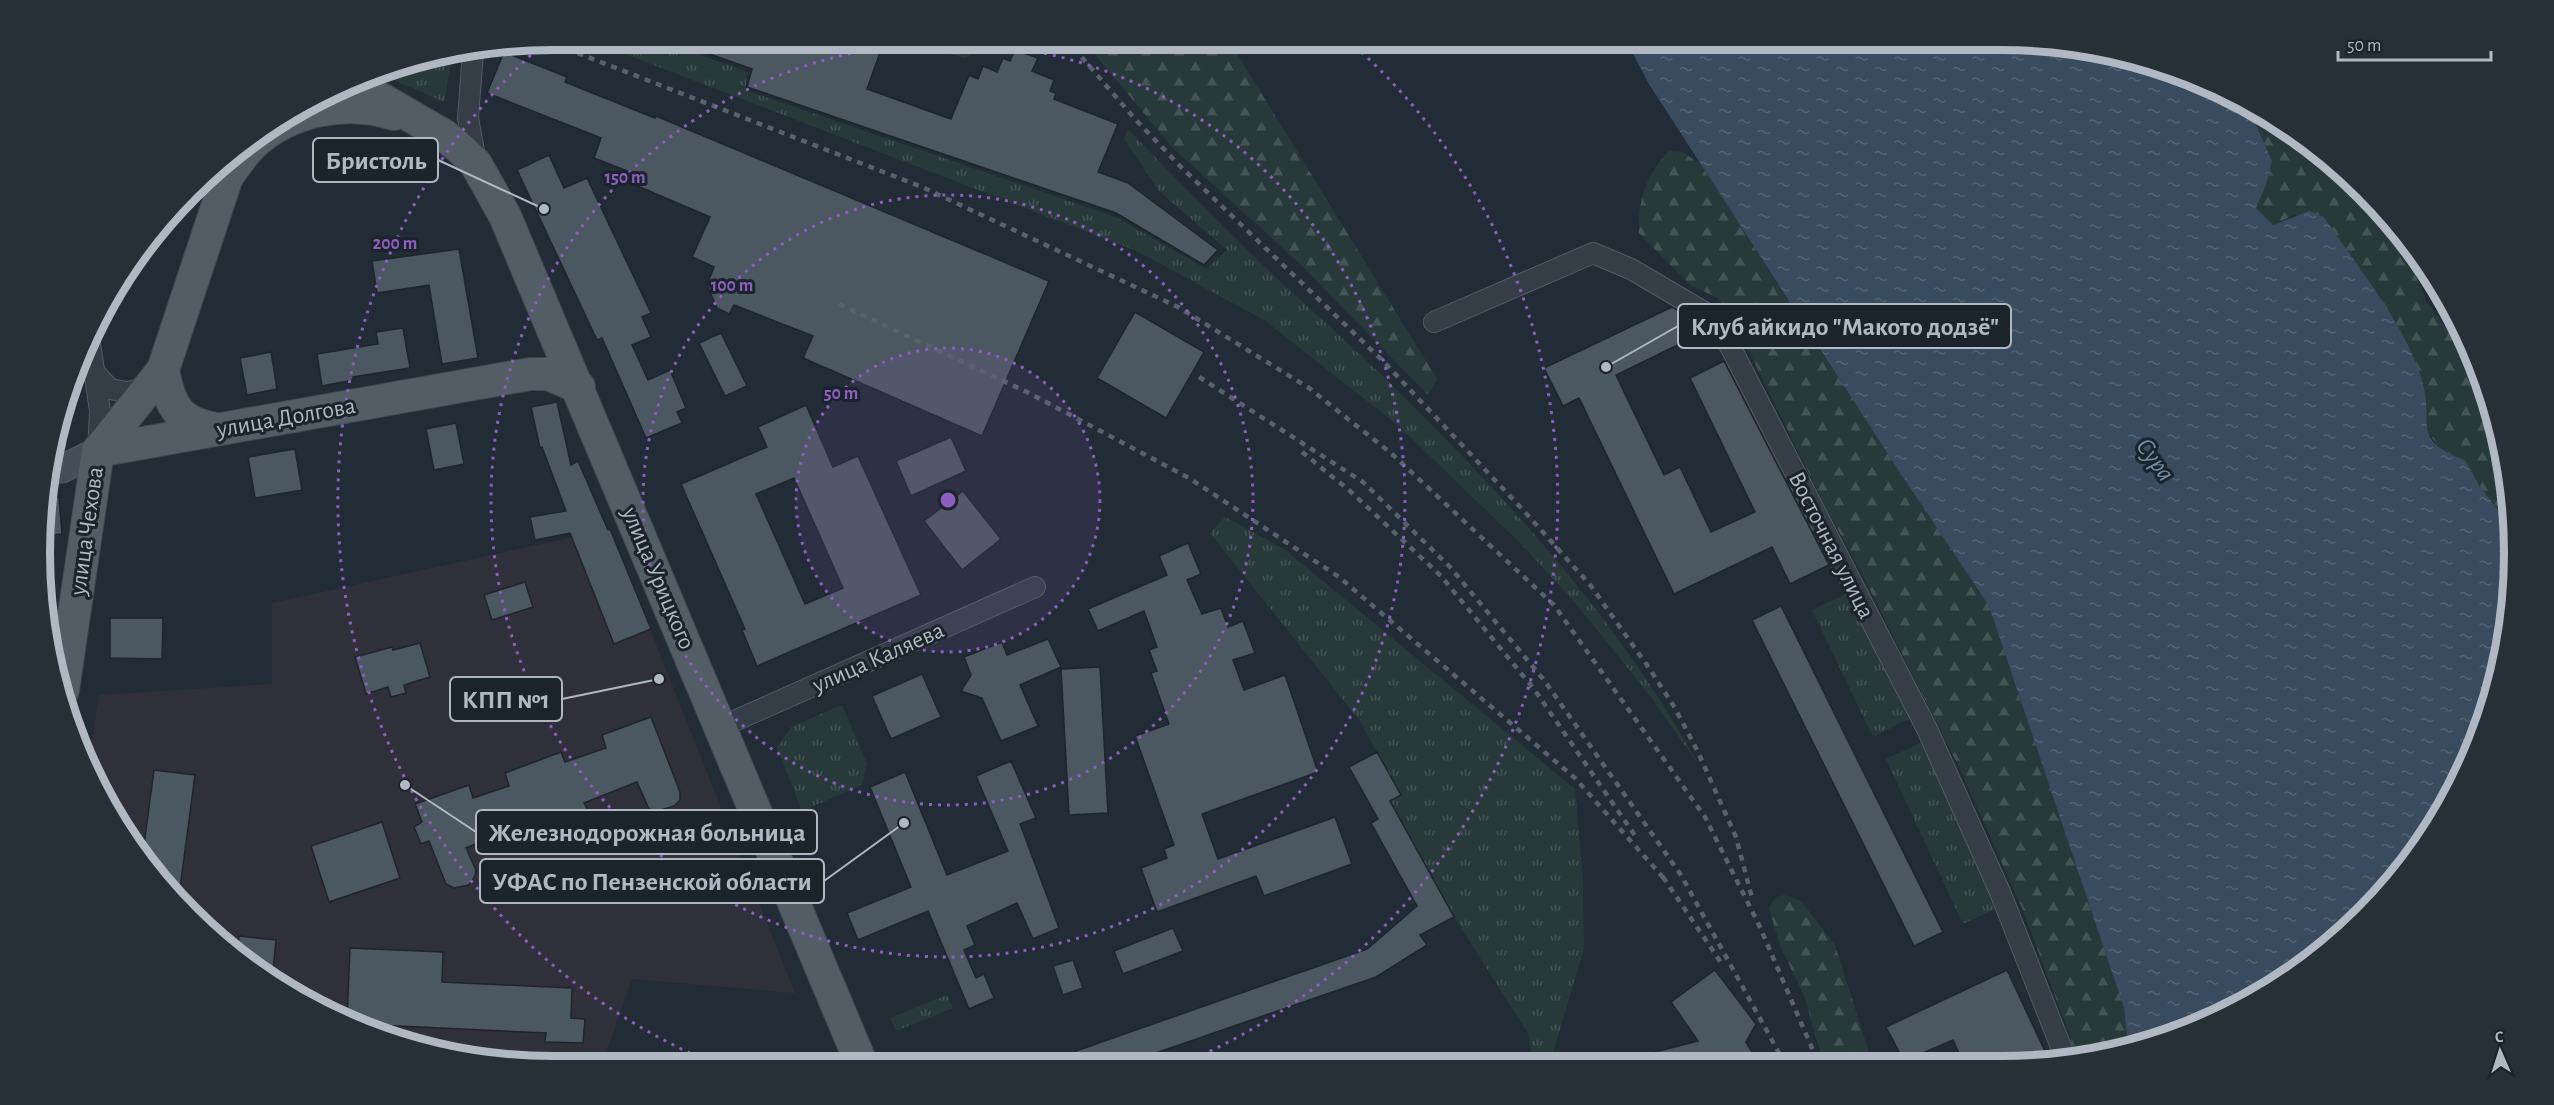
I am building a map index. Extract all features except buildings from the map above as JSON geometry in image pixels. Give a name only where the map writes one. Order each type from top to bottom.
[{"type":"main road","points":[[361,88],[415,120]]},
{"type":"main road","points":[[303,116],[331,107],[374,107],[415,120]]},
{"type":"main road","name":"улица Урицкого","points":[[415,120],[445,136],[476,164],[505,216],[579,387],[858,1056]]},
{"type":"main road","points":[[98,451],[156,379],[227,169]]},
{"type":"main road","points":[[530,374],[542,367],[550,356],[555,342],[554,328]]},
{"type":"main road","name":"улица Долгова","points":[[57,470],[98,451],[530,374],[548,374],[579,387]]},
{"type":"main road","points":[[156,379],[178,413],[195,425],[216,429]]},
{"type":"main road","name":"улица Чехова","points":[[65,675],[98,451]]},
{"type":"street","points":[[473,56],[468,118],[476,164]]},
{"type":"street","name":"Восточная улица","points":[[1434,322],[1593,253],[1631,269],[1716,319],[1927,729],[2003,900],[2063,1051]]},
{"type":"street","name":"улица Чехова","points":[[91,352],[100,411],[98,451]]},
{"type":"street","points":[[95,373],[110,389],[127,392],[156,379]]},
{"type":"street","name":"улица Каляева","points":[[721,727],[1035,587]]},
{"type":"shaded area","points":[[610,529],[795,993],[632,979],[605,1056],[520,1054],[454,1046],[391,1029],[330,1004],[273,971],[246,952],[197,908],[153,859],[117,804],[90,751],[99,695],[272,684],[272,603]]},
{"type":"green space","points":[[615,50],[687,50],[748,72],[745,90],[1116,217],[1206,269],[1227,250],[1159,191],[1124,139],[1128,129],[1239,242],[1392,385],[1519,517],[1559,563],[1633,660],[1667,711],[1698,764],[1650,696],[1570,597],[1522,545],[1399,426],[1264,320],[1137,251]]},
{"type":"green space","points":[[938,50],[980,50],[965,58]]},
{"type":"green space","points":[[1091,50],[1235,50],[1437,379],[1428,395],[1299,263],[1173,148]]},
{"type":"green space","points":[[451,60],[444,102],[387,77]]},
{"type":"green space","points":[[2252,117],[2308,153],[2333,174],[2380,221],[2405,252],[2427,302],[2461,348],[2478,391],[2495,454],[2503,516],[2480,487],[2465,460],[2443,451],[2426,431],[2423,385],[2351,258],[2324,217],[2294,215],[2273,225],[2256,208],[2266,185],[2272,161]]},
{"type":"green space","points":[[1669,151],[1683,152],[1701,165],[1989,606],[2124,1008],[2127,1039],[2072,1050],[2071,1038],[2022,908],[1959,767],[1860,570],[1824,504],[1742,337],[1718,298],[1690,285],[1639,233],[1640,210],[1645,189],[1661,160]]},
{"type":"green space","points":[[1225,517],[1284,549],[1575,789],[1583,880],[1584,948],[1552,1056],[1531,1056],[1528,1033],[1454,917],[1390,801],[1400,795],[1360,721],[1210,533]]},
{"type":"green space","points":[[1848,593],[1909,719],[1873,737],[1812,610]]},
{"type":"green space","points":[[842,705],[867,764],[862,785],[802,811],[777,748],[791,727]]},
{"type":"green space","points":[[1922,742],[1999,907],[1963,924],[1886,759]]},
{"type":"green space","points":[[1784,895],[1801,901],[1835,945],[1870,1056],[1823,1056],[1805,998],[1780,945],[1769,908],[1776,897]]},
{"type":"green space","points":[[947,995],[953,1008],[896,1031],[890,1018]]},
{"type":"water","name":"Сура","points":[[1631,50],[2034,51],[2100,59],[2163,76],[2224,101],[2252,117],[2272,161],[2266,185],[2256,208],[2273,225],[2309,211],[2324,217],[2394,319],[2406,341],[2423,384],[2430,438],[2448,452],[2465,460],[2480,487],[2503,516],[2503,520],[2503,585],[2495,651],[2478,714],[2453,775],[2420,832],[2401,859],[2357,908],[2308,952],[2281,971],[2224,1004],[2163,1029],[2127,1039],[2124,1008],[1989,606],[1649,84]]},
{"type":"railway","points":[[570,50],[922,187],[1178,307],[1309,388],[1392,454],[1554,605],[1705,817],[1759,925],[1815,1056]]},
{"type":"railway","points":[[1075,50],[1135,119],[1180,166],[1383,361],[1591,586],[1675,708],[1698,752],[1736,837],[1752,898]]},
{"type":"railway","points":[[839,304],[1029,393],[1189,478],[1339,577],[1575,778],[1667,882]]},
{"type":"railway","points":[[1199,377],[1363,482],[1450,567],[1544,680],[1681,875],[1781,1056]]},
{"type":"railway","points":[[1302,452],[1350,491],[1441,576],[1534,689],[1636,837]]},
{"type":"railway","points":[[1663,877],[1722,964]]},
{"type":"place","name":"Бристоль","points":[[544,209]]},
{"type":"place","name":"Клуб айкидо \"Макото додзё\"","points":[[1606,367]]},
{"type":"place","name":"КПП №1","points":[[659,679]]},
{"type":"place","name":"Железнодорожная больница","points":[[405,785]]},
{"type":"place","name":"УФАС по Пензенской области","points":[[904,823]]}]
